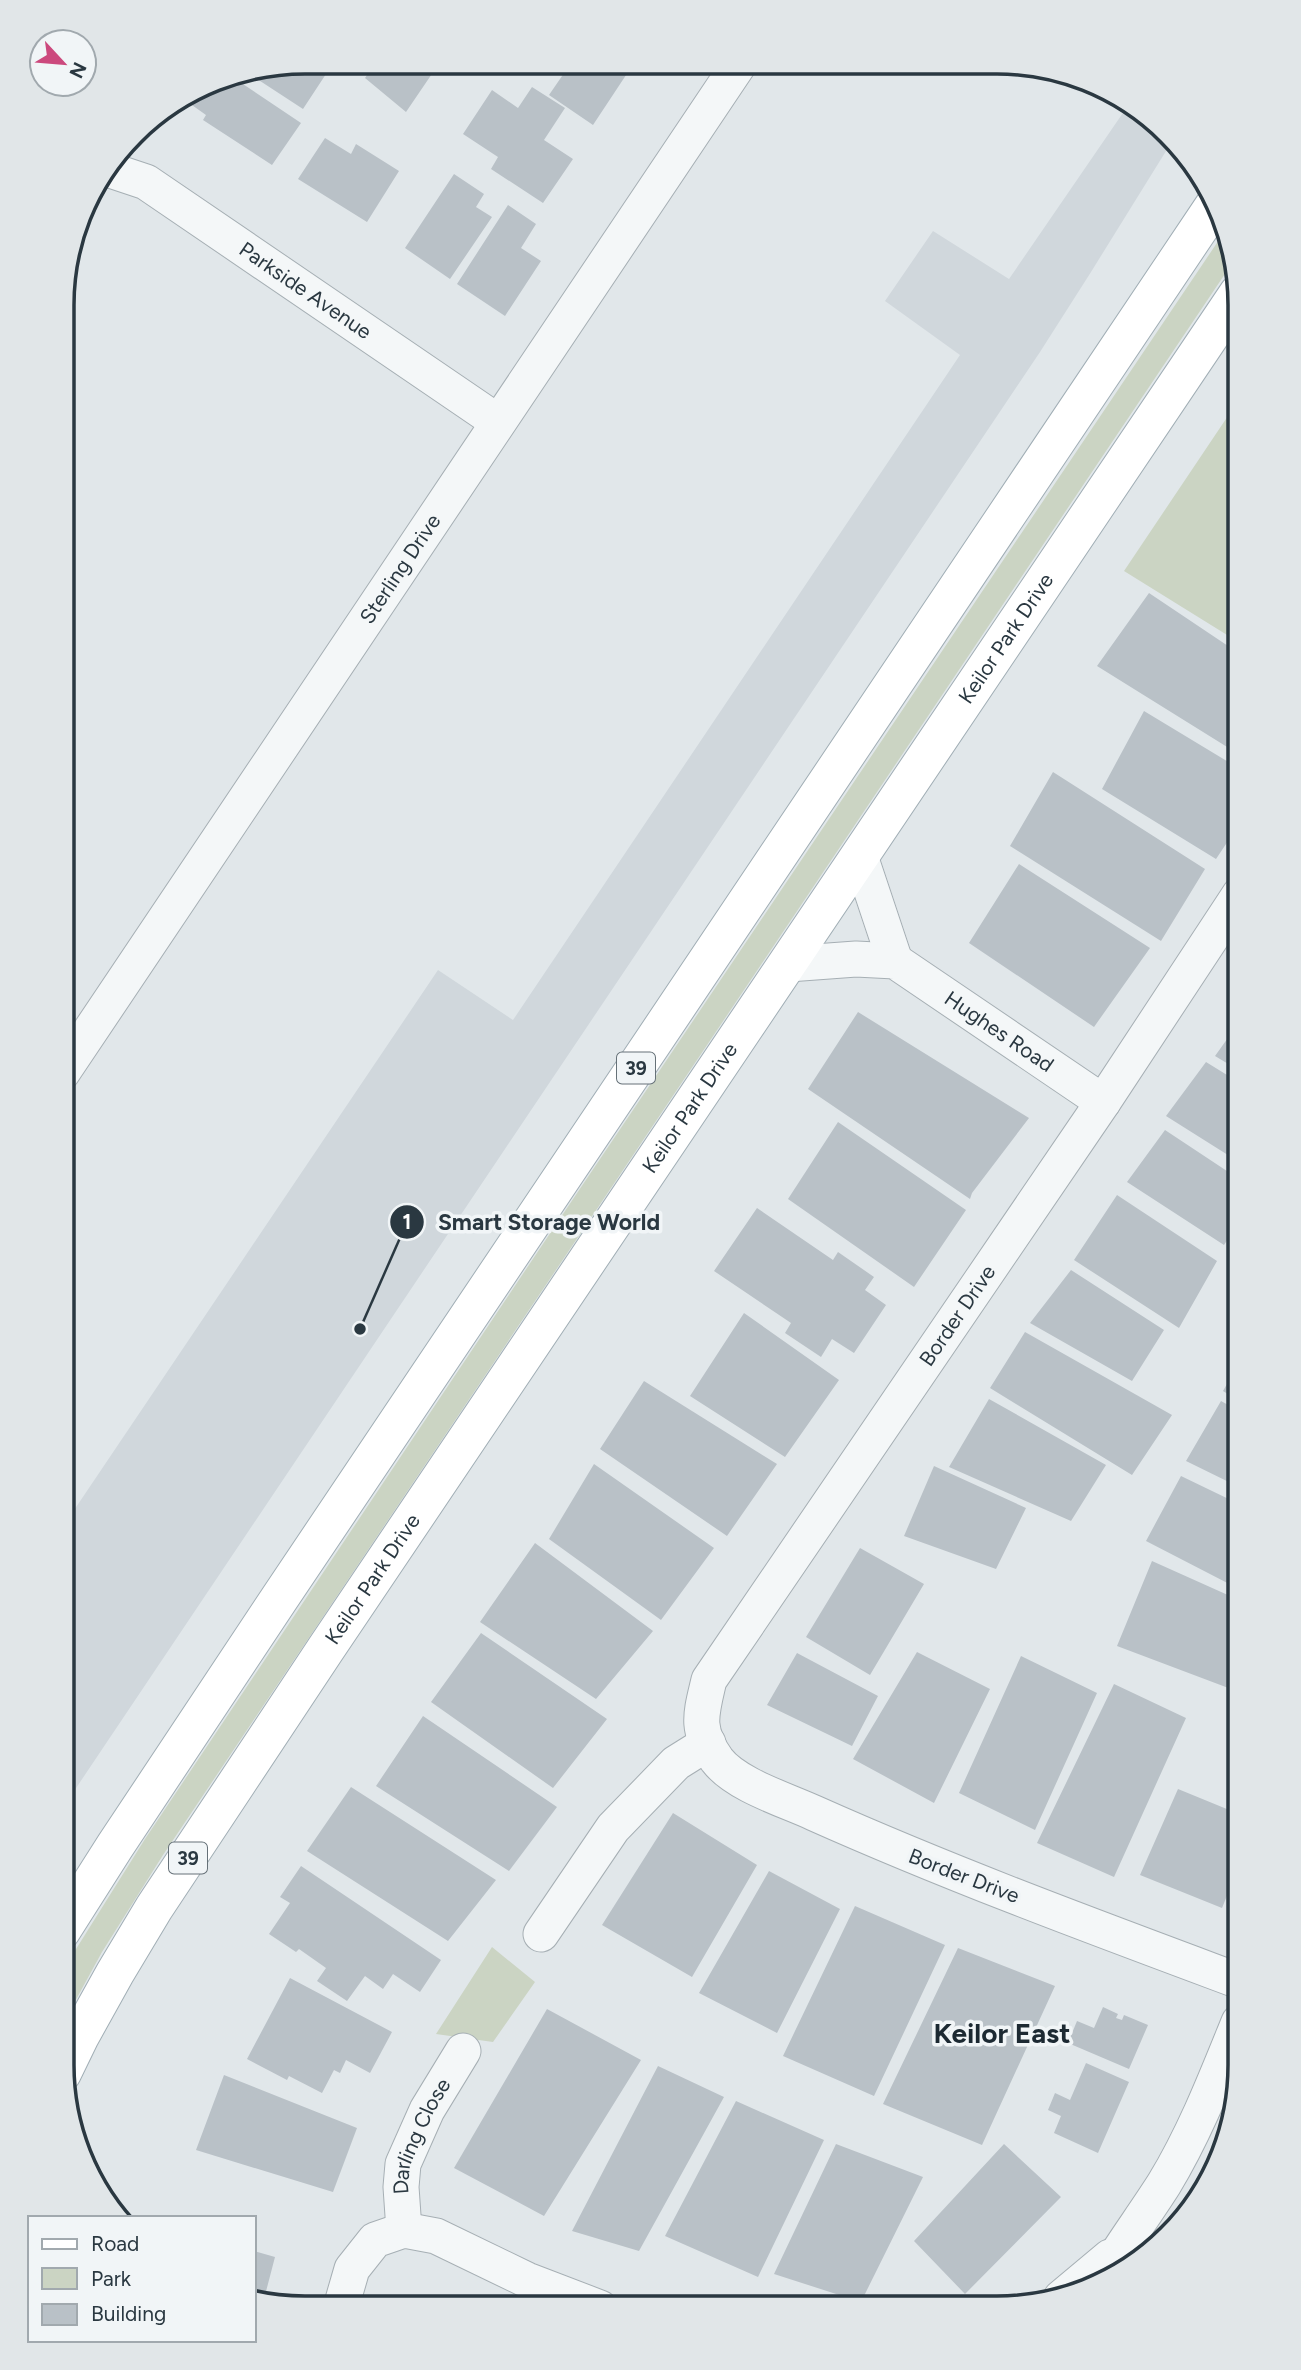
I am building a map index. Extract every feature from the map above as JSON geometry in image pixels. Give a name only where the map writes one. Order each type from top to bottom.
[{"type":"main road","name":"39","points":[[74,1911],[256,1633],[1209,214]]},
{"type":"main road","name":"Keilor Park Drive","points":[[74,2049],[91,2015],[155,1908],[325,1650],[1228,309]]},
{"type":"street","name":"Sterling Drive","points":[[74,1055],[732,74]]},
{"type":"street","name":"Parkside Avenue","points":[[115,172],[146,182],[498,422]]},
{"type":"street","points":[[788,964],[856,959],[895,961],[860,856]]},
{"type":"street","name":"Border Drive","points":[[1227,1976],[896,1850],[732,1775],[718,1761],[699,1720],[709,1680],[1103,1102],[1228,913]]},
{"type":"street","name":"Hughes Road","points":[[895,961],[1103,1102]]},
{"type":"street","points":[[541,1934],[613,1828],[676,1763],[708,1743]]},
{"type":"street","name":"Darling Close","points":[[404,2230],[401,2187],[403,2164],[427,2110],[463,2051]]},
{"type":"street","points":[[1108,2268],[1165,2182],[1213,2086],[1227,2051]]},
{"type":"street","name":"Darling Close","points":[[344,2296],[352,2269],[375,2240],[404,2230],[436,2236],[527,2280],[569,2296]]},
{"type":"street","points":[[1083,2280],[1118,2250]]},
{"type":"shaded area","points":[[1124,111],[1167,149],[1040,352],[74,1791],[74,1510],[438,970],[513,1020],[960,355],[885,301],[933,231],[1009,279]]},
{"type":"green space","points":[[1219,241],[1226,273],[163,1855],[102,1952],[74,2003],[74,1952],[145,1839]]},
{"type":"green space","points":[[1228,416],[1228,635],[1124,571]]},
{"type":"green space","points":[[492,1947],[535,1982],[493,2042],[436,2034]]},
{"type":"building","points":[[326,74],[303,109],[257,79],[274,75]]},
{"type":"building","points":[[368,74],[432,74],[406,112],[365,78]]},
{"type":"building","points":[[563,74],[627,74],[593,125],[549,95]]},
{"type":"building","points":[[241,82],[301,123],[272,165],[203,120],[206,115],[190,104]]},
{"type":"building","points":[[532,87],[565,108],[544,140],[573,159],[543,203],[491,169],[498,157],[463,134],[492,90],[518,108]]},
{"type":"building","points":[[325,138],[351,154],[356,144],[399,171],[367,222],[298,179]]},
{"type":"building","points":[[454,174],[484,194],[476,207],[492,217],[450,279],[405,248]]},
{"type":"building","points":[[508,205],[536,224],[521,248],[541,261],[505,316],[457,284]]},
{"type":"building","points":[[1149,593],[1228,646],[1228,747],[1097,666]]},
{"type":"building","points":[[1144,711],[1228,762],[1228,841],[1216,859],[1102,789]]},
{"type":"building","points":[[1053,772],[1205,869],[1161,941],[1010,846]]},
{"type":"building","points":[[1019,864],[1150,948],[1094,1027],[969,943]]},
{"type":"building","points":[[858,1012],[1029,1118],[970,1199],[808,1089]]},
{"type":"building","points":[[1228,1038],[1228,1064],[1215,1056]]},
{"type":"building","points":[[1206,1062],[1228,1075],[1228,1155],[1166,1116]]},
{"type":"building","points":[[838,1122],[966,1210],[914,1287],[788,1199]]},
{"type":"building","points":[[1165,1130],[1228,1171],[1227,1240],[1224,1245],[1127,1182]]},
{"type":"building","points":[[1117,1195],[1217,1261],[1179,1328],[1074,1260]]},
{"type":"building","points":[[757,1208],[833,1260],[838,1252],[874,1277],[865,1290],[886,1305],[854,1353],[832,1339],[821,1357],[785,1333],[791,1323],[714,1271]]},
{"type":"building","points":[[1071,1270],[1164,1330],[1132,1381],[1030,1323]]},
{"type":"building","points":[[744,1313],[839,1380],[785,1457],[690,1396]]},
{"type":"building","points":[[1025,1332],[1172,1415],[1132,1475],[990,1388]]},
{"type":"building","points":[[644,1381],[777,1464],[727,1536],[600,1449]]},
{"type":"building","points":[[989,1399],[1106,1465],[1071,1521],[949,1467]]},
{"type":"building","points":[[1221,1401],[1227,1405],[1227,1481],[1186,1461]]},
{"type":"building","points":[[594,1464],[714,1548],[661,1620],[549,1539]]},
{"type":"building","points":[[934,1466],[1026,1508],[996,1569],[904,1536]]},
{"type":"building","points":[[1181,1476],[1227,1498],[1227,1583],[1146,1541]]},
{"type":"building","points":[[535,1543],[653,1631],[596,1699],[480,1622]]},
{"type":"building","points":[[860,1548],[924,1584],[870,1675],[806,1637]]},
{"type":"building","points":[[1152,1561],[1227,1595],[1227,1688],[1117,1646]]},
{"type":"building","points":[[481,1633],[607,1719],[553,1788],[431,1702]]},
{"type":"building","points":[[917,1652],[990,1689],[934,1803],[853,1759]]},
{"type":"building","points":[[797,1653],[878,1696],[852,1746],[767,1705]]},
{"type":"building","points":[[1021,1656],[1097,1693],[1035,1830],[959,1793]]},
{"type":"building","points":[[1114,1684],[1186,1718],[1114,1877],[1037,1843]]},
{"type":"building","points":[[423,1716],[557,1807],[509,1871],[376,1786]]},
{"type":"building","points":[[351,1787],[496,1880],[448,1941],[307,1851]]},
{"type":"building","points":[[1178,1789],[1227,1809],[1227,1895],[1222,1908],[1140,1875]]},
{"type":"building","points":[[673,1813],[757,1865],[692,1977],[602,1925]]},
{"type":"building","points":[[301,1866],[441,1960],[420,1992],[393,1974],[383,1989],[365,1976],[347,2001],[317,1981],[326,1968],[299,1949],[296,1952],[269,1934],[290,1903],[280,1897]]},
{"type":"building","points":[[769,1871],[840,1909],[777,2033],[699,1993]]},
{"type":"building","points":[[855,1906],[945,1945],[874,2096],[783,2056]]},
{"type":"building","points":[[958,1948],[1055,1986],[982,2145],[883,2104]]},
{"type":"building","points":[[290,1978],[392,2032],[370,2073],[346,2060],[340,2073],[334,2070],[322,2093],[289,2076],[287,2080],[247,2059]]},
{"type":"building","points":[[1103,2007],[1118,2014],[1116,2018],[1122,2020],[1124,2015],[1148,2025],[1129,2069],[1068,2043],[1077,2021],[1094,2028]]},
{"type":"building","points":[[547,2009],[641,2060],[544,2216],[454,2168]]},
{"type":"building","points":[[1086,2063],[1129,2082],[1098,2153],[1054,2133],[1061,2116],[1048,2110],[1055,2093],[1070,2100]]},
{"type":"building","points":[[658,2066],[724,2097],[639,2251],[572,2231]]},
{"type":"building","points":[[224,2075],[357,2128],[333,2192],[196,2150]]},
{"type":"building","points":[[736,2101],[824,2140],[758,2277],[665,2236]]},
{"type":"building","points":[[836,2144],[923,2177],[864,2296],[842,2296],[774,2274]]},
{"type":"building","points":[[1004,2144],[1061,2197],[965,2294],[914,2241]]},
{"type":"building","points":[[256,2252],[275,2257],[266,2293],[256,2291]]},
{"type":"place","name":"Smart Storage World","points":[[360,1329]]},
{"type":"district","name":"Keilor East","points":[[1002,2033]]}]
